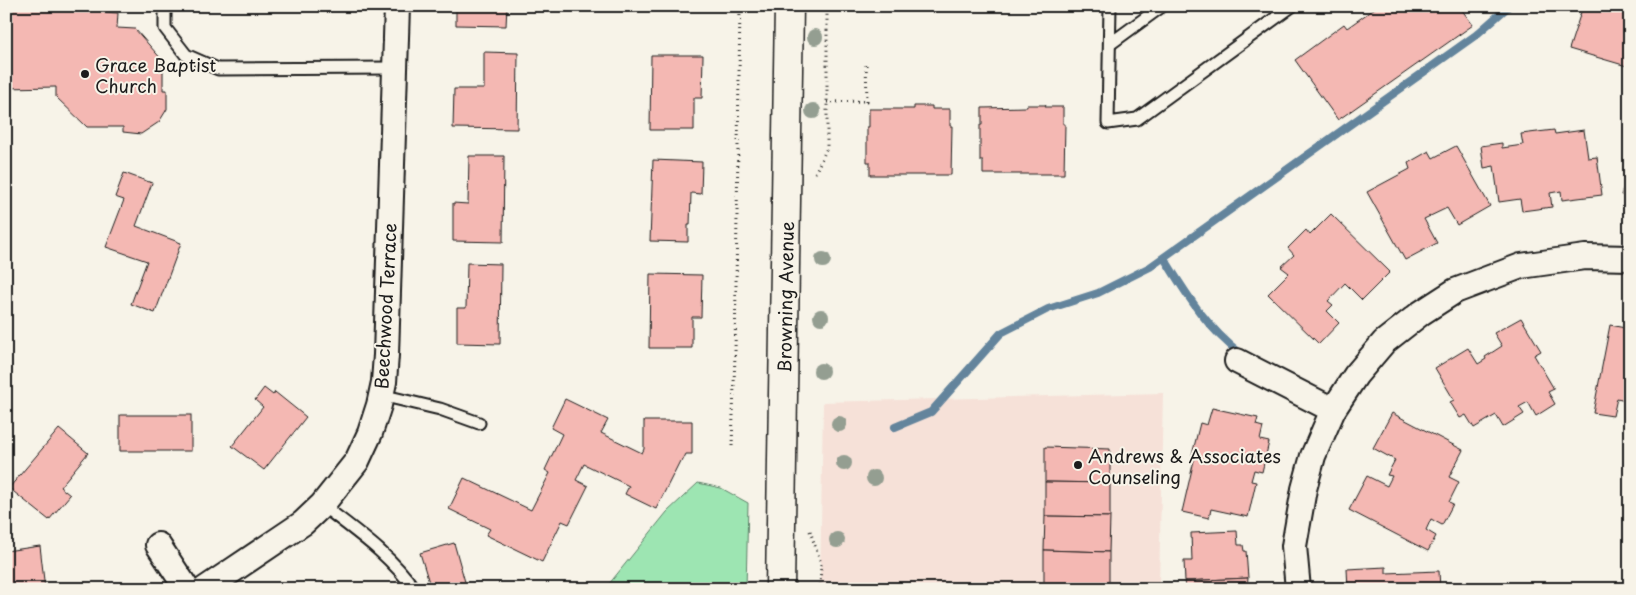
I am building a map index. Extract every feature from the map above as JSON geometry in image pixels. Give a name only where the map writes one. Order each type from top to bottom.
[{"type":"street","name":"Beechwood Terrace","points":[[204,589],[303,523],[322,505],[356,461],[370,433],[381,395],[386,355],[397,6]]},
{"type":"street","name":"Browning Avenue","points":[[780,589],[789,6]]},
{"type":"street","points":[[1298,589],[1294,546],[1304,489],[1313,456],[1333,410],[1356,375],[1384,342],[1455,291],[1521,266],[1585,257],[1630,258]]},
{"type":"street","points":[[1237,361],[1333,410]]},
{"type":"street","points":[[158,545],[187,589]]},
{"type":"lane","points":[[165,6],[165,28],[186,55],[218,69],[395,68]]},
{"type":"lane","points":[[1110,6],[1108,123],[1137,119],[1292,6]]},
{"type":"lane","points":[[1110,44],[1162,6]]},
{"type":"lane","points":[[381,395],[440,409],[479,423]]},
{"type":"lane","points":[[322,505],[387,558],[405,575],[414,589]]},
{"type":"path","points":[[732,446],[736,328],[740,6]]},
{"type":"path","points":[[827,102],[867,101],[866,62]]},
{"type":"shaded area","points":[[1163,393],[1159,589],[820,589],[823,402]]},
{"type":"green space","points":[[698,483],[721,488],[748,503],[746,589],[605,589],[667,512]]},
{"type":"building","name":"Grace Baptist Church","points":[[6,6],[104,6],[104,12],[118,13],[117,28],[135,29],[163,61],[163,90],[167,90],[167,109],[159,122],[141,134],[123,132],[123,127],[87,127],[56,97],[56,87],[6,88]]},
{"type":"building","points":[[456,6],[507,6],[506,26],[456,25]]},
{"type":"building","points":[[1378,6],[1459,6],[1473,25],[1338,120],[1295,60],[1344,24],[1347,28]]},
{"type":"building","points":[[1583,6],[1596,10],[1597,6],[1630,6],[1630,67],[1569,49]]},
{"type":"building","points":[[484,52],[518,53],[517,129],[453,128],[454,89],[484,89]]},
{"type":"building","points":[[651,55],[703,55],[702,98],[694,98],[694,130],[650,130]]},
{"type":"building","points":[[1027,105],[1063,107],[1063,124],[1065,124],[1064,174],[983,174],[983,161],[980,161],[982,108],[1027,107]]},
{"type":"building","points":[[914,106],[950,109],[950,126],[952,126],[951,175],[870,175],[870,162],[867,162],[869,109],[914,109]]},
{"type":"building","points":[[1554,130],[1555,134],[1584,130],[1588,158],[1597,157],[1602,195],[1562,200],[1561,191],[1550,193],[1552,207],[1522,211],[1520,199],[1499,202],[1494,166],[1484,168],[1481,146],[1502,143],[1502,148],[1523,145],[1521,134]]},
{"type":"building","points":[[1456,146],[1490,206],[1457,225],[1447,208],[1424,219],[1437,243],[1405,260],[1367,192],[1410,169],[1408,163],[1429,151],[1433,158]]},
{"type":"building","points":[[469,156],[504,156],[503,242],[453,241],[453,203],[468,204]]},
{"type":"building","points":[[653,160],[702,162],[701,194],[691,193],[688,242],[650,241]]},
{"type":"building","points":[[1630,168],[1630,197],[1621,195]]},
{"type":"building","points":[[124,173],[152,183],[136,226],[181,243],[155,313],[131,304],[147,261],[106,247],[124,200],[115,197]]},
{"type":"building","points":[[1331,214],[1390,272],[1362,300],[1345,283],[1328,301],[1333,305],[1327,311],[1339,323],[1319,344],[1268,294],[1289,273],[1281,267],[1294,255],[1288,248],[1306,230],[1310,235]]},
{"type":"building","points":[[467,263],[501,264],[500,344],[457,343],[457,308],[466,308]]},
{"type":"building","points":[[650,274],[702,275],[701,317],[692,317],[692,348],[649,348]]},
{"type":"building","points":[[1521,318],[1541,351],[1534,355],[1554,389],[1548,392],[1555,404],[1536,416],[1528,402],[1519,407],[1524,414],[1503,427],[1496,415],[1474,428],[1466,415],[1460,418],[1450,402],[1454,400],[1435,368],[1468,348],[1478,364],[1502,346],[1494,333]]},
{"type":"building","points":[[1610,325],[1630,329],[1630,401],[1617,398],[1613,416],[1593,413]]},
{"type":"building","points":[[264,388],[273,395],[275,392],[306,417],[264,470],[232,446],[263,407],[255,400]]},
{"type":"building","points":[[565,399],[608,420],[601,433],[642,453],[644,449],[644,421],[692,421],[692,454],[686,454],[682,462],[680,461],[656,509],[625,494],[629,486],[584,464],[576,480],[588,486],[569,524],[562,521],[542,562],[486,535],[490,529],[449,509],[464,478],[531,510],[550,473],[545,470],[562,434],[551,428]]},
{"type":"building","points":[[1212,408],[1258,418],[1256,425],[1263,427],[1260,440],[1269,442],[1262,472],[1254,470],[1251,481],[1256,482],[1248,517],[1211,509],[1209,518],[1182,512],[1195,456],[1192,455],[1200,423],[1207,425]]},
{"type":"building","points":[[1392,413],[1463,450],[1449,477],[1459,482],[1449,502],[1453,504],[1442,525],[1431,519],[1426,530],[1436,536],[1428,551],[1349,510],[1367,476],[1387,486],[1392,476],[1387,475],[1395,460],[1373,448]]},
{"type":"building","points":[[120,415],[191,415],[191,451],[120,451]]},
{"type":"building","points":[[59,429],[88,453],[60,487],[70,495],[49,520],[9,488]]},
{"type":"building","name":"Andrews & Associates Counseling","points":[[1045,447],[1110,449],[1110,483],[1045,482]]},
{"type":"building","points":[[1045,482],[1110,483],[1110,517],[1045,516]]},
{"type":"building","points":[[1045,516],[1110,517],[1109,552],[1044,550]]},
{"type":"building","points":[[1237,531],[1238,545],[1243,545],[1244,551],[1246,551],[1248,578],[1185,581],[1184,561],[1192,561],[1191,533]]},
{"type":"building","points":[[454,543],[467,589],[431,589],[420,553]]},
{"type":"building","points":[[40,546],[45,589],[7,589],[6,551]]},
{"type":"building","points":[[1044,550],[1109,552],[1109,586],[1044,585]]},
{"type":"building","points":[[1386,567],[1386,573],[1439,571],[1440,589],[1348,589],[1347,569]]},
{"type":"building","points":[[1248,578],[1247,589],[1186,589],[1185,581]]},
{"type":"waterway","points":[[895,427],[931,412],[1001,333],[1048,309],[1098,293],[1150,267],[1476,35],[1509,6]]},
{"type":"waterway","points":[[1164,258],[1207,321],[1241,354]]},
{"type":"place","name":"Grace Baptist Church","points":[[85,74]]},
{"type":"place","name":"Andrews & Associates Counseling","points":[[1078,465]]}]
